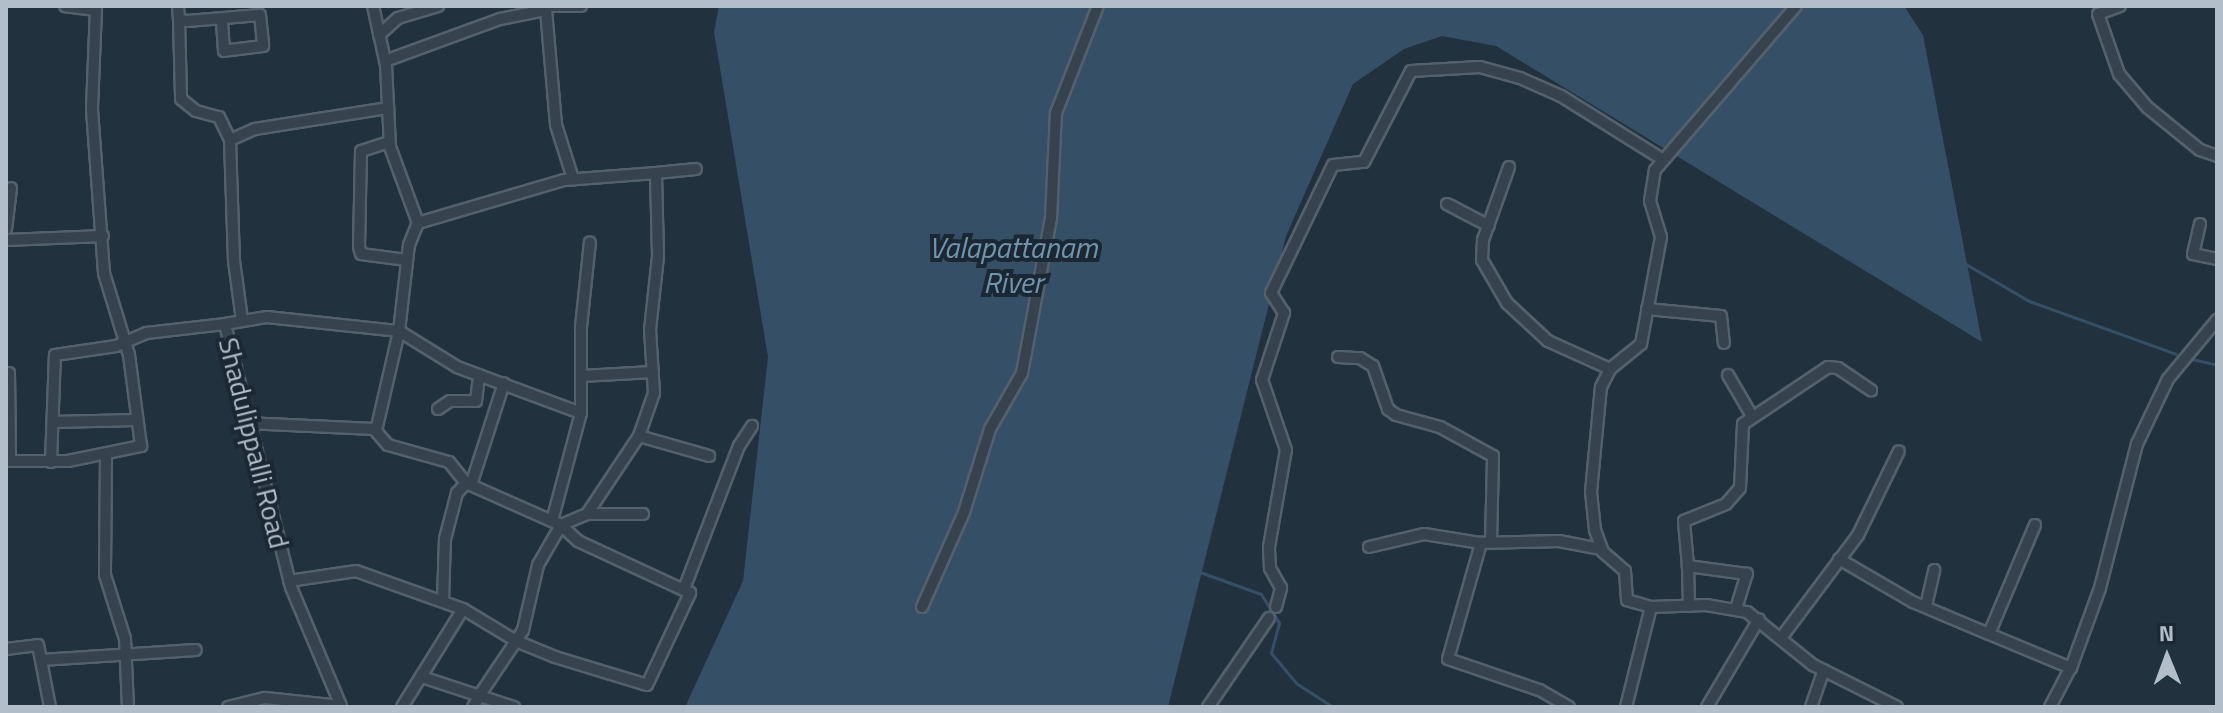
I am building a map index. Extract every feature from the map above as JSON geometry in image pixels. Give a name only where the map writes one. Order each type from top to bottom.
[{"type":"street","points":[[9,373],[8,461],[51,462],[106,456],[141,446],[123,339],[104,273],[92,108],[98,8],[65,6]]},
{"type":"street","points":[[178,6],[181,99],[196,111],[219,117],[230,140],[234,261],[242,320]]},
{"type":"street","points":[[373,6],[385,61],[389,142],[418,223],[407,260],[399,331],[376,431]]},
{"type":"street","points":[[379,35],[398,18],[438,6]]},
{"type":"street","points":[[385,61],[508,16],[546,8],[581,6]]},
{"type":"street","points":[[922,607],[964,512],[990,429],[1022,373],[1051,218],[1056,113],[1098,6]]},
{"type":"street","points":[[1601,549],[1591,492],[1595,412],[1610,369],[1641,344],[1661,237],[1650,201],[1655,170],[1796,6]]},
{"type":"street","points":[[2120,6],[2097,10],[2119,74],[2147,107],[2200,150],[2217,156]]},
{"type":"street","points":[[546,8],[556,125],[573,179]]},
{"type":"street","points":[[179,20],[222,20],[260,15],[263,46],[224,51],[222,20]]},
{"type":"street","points":[[1276,607],[1281,588],[1270,568],[1269,547],[1286,450],[1262,380],[1284,313],[1271,293],[1333,165],[1364,162],[1411,71],[1480,67],[1520,78],[1561,96],[1662,159]]},
{"type":"street","points":[[230,140],[255,129],[388,108]]},
{"type":"street","points":[[389,142],[361,151],[359,247],[361,254],[407,260]]},
{"type":"street","points":[[1509,167],[1489,226],[1482,260],[1507,303],[1548,341],[1610,369]]},
{"type":"street","points":[[418,223],[573,179],[696,169]]},
{"type":"street","points":[[587,514],[639,436],[654,393],[656,173]]},
{"type":"street","points":[[6,229],[11,188]]},
{"type":"street","points":[[1447,204],[1489,226]]},
{"type":"street","points":[[2200,224],[2193,254],[2217,259]]},
{"type":"street","points":[[6,240],[103,236]]},
{"type":"street","points":[[473,707],[516,641],[538,565],[556,523],[581,413],[590,242]]},
{"type":"street","points":[[1647,309],[1721,316],[1724,343]]},
{"type":"street","name":"Shadulippalli Road","points":[[345,706],[289,581],[246,423],[225,324],[267,317],[399,331]]},
{"type":"street","points":[[2050,707],[2071,668],[2100,588],[2137,444],[2168,379],[2217,320]]},
{"type":"street","points":[[51,462],[53,357],[116,346],[123,339],[225,324]]},
{"type":"street","points":[[399,331],[479,375],[581,413]]},
{"type":"street","points":[[1338,357],[1360,358],[1373,366],[1388,409],[1396,415],[1423,420],[1493,456],[1486,542],[1448,659],[1539,690],[1569,707]]},
{"type":"street","points":[[1689,606],[1684,521],[1726,504],[1740,488],[1740,434],[1752,416],[1828,367],[1838,368],[1871,390]]},
{"type":"street","points":[[581,376],[653,372]]},
{"type":"street","points":[[438,409],[450,401],[476,401],[479,375]]},
{"type":"street","points":[[1728,375],[1752,416]]},
{"type":"street","points":[[443,601],[445,539],[457,493],[468,484],[504,383]]},
{"type":"street","points":[[54,422],[135,420]]},
{"type":"street","points":[[246,423],[376,431],[388,445],[455,465],[468,484],[556,523],[578,541],[690,593],[647,685],[516,641],[463,609],[356,571],[289,581]]},
{"type":"street","points":[[684,589],[739,446],[752,426]]},
{"type":"street","points":[[639,436],[709,456]]},
{"type":"street","points":[[1781,638],[1870,511],[1899,451]]},
{"type":"street","points":[[106,456],[105,575],[120,613],[128,707]]},
{"type":"street","points":[[556,523],[587,514],[643,514]]},
{"type":"street","points":[[1989,634],[2035,525]]},
{"type":"street","points":[[1369,547],[1424,534],[1486,542],[1559,541],[1601,549],[1625,571],[1627,600],[1651,607],[1736,609],[1759,619],[1824,670],[1897,707]]},
{"type":"street","points":[[1839,559],[1926,606],[2071,668]]},
{"type":"street","points":[[1688,566],[1745,571],[1736,609]]},
{"type":"street","points":[[1926,606],[1934,570]]},
{"type":"street","points":[[1626,707],[1651,607]]},
{"type":"street","points":[[402,707],[463,609]]},
{"type":"street","points":[[1208,707],[1269,618]]},
{"type":"street","points":[[1707,707],[1759,619]]},
{"type":"street","points":[[6,649],[38,645],[50,707]]},
{"type":"street","points":[[41,660],[196,650]]},
{"type":"street","points":[[1811,707],[1824,670]]},
{"type":"street","points":[[422,677],[481,693],[514,707]]},
{"type":"street","name":"Shadulippalli Road","points":[[235,706],[296,698],[345,706]]},
{"type":"water","name":"Valapattanam River","points":[[719,6],[1904,6],[1923,35],[1982,342],[1496,46],[1442,36],[1404,49],[1353,84],[1286,236],[1168,707],[685,707],[743,581],[768,357],[714,32]]},
{"type":"waterway","points":[[1964,263],[2029,301],[2176,354]]},
{"type":"waterway","points":[[2192,359],[2217,365]]},
{"type":"waterway","points":[[1197,571],[1261,594],[1279,623],[1271,653],[1296,683],[1333,707]]}]
